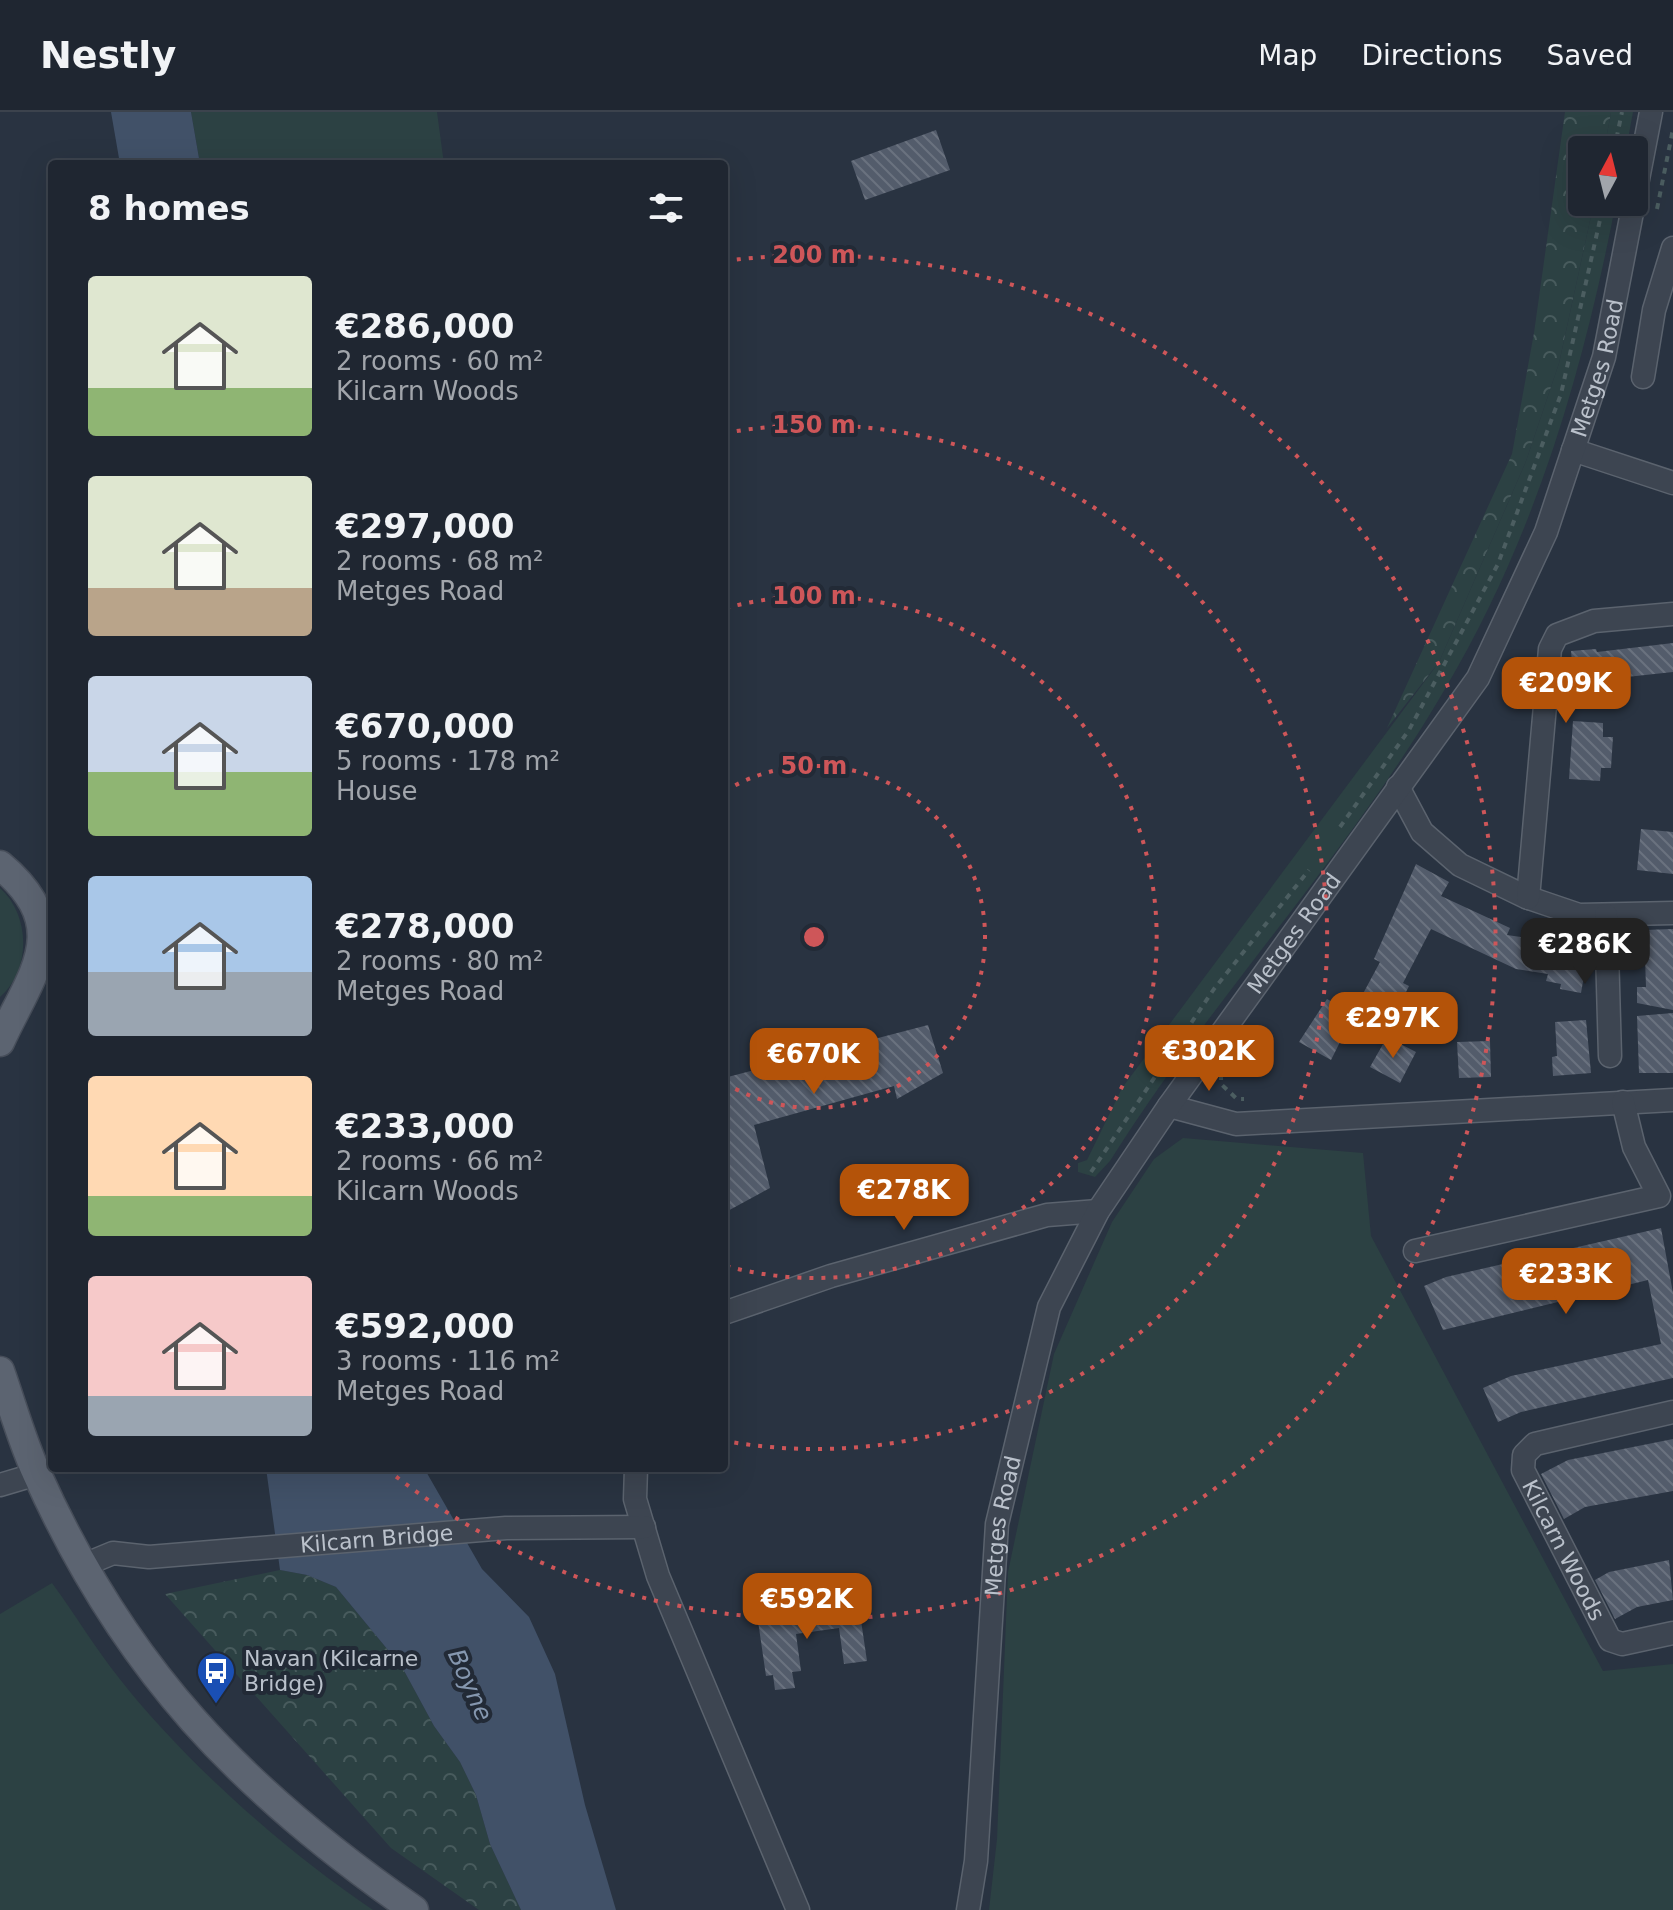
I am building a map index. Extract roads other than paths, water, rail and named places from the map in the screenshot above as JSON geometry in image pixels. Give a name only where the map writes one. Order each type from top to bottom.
[{"type":"main road","points":[[0,865],[29,895],[41,936],[40,959],[30,989],[8,1014],[0,1042]]},
{"type":"main road","points":[[0,1371],[37,1474],[114,1619],[144,1662],[214,1747],[276,1805],[414,1910]]},
{"type":"street","name":"Metges Road","points":[[1646,136],[1651,112]]},
{"type":"street","name":"Metges Road","points":[[968,1910],[976,1861],[997,1524],[1049,1307],[1098,1211],[1169,1106],[1478,678],[1546,532],[1604,357],[1631,216]]},
{"type":"street","points":[[1643,377],[1654,310],[1673,248]]},
{"type":"street","points":[[1573,450],[1673,483]]},
{"type":"street","points":[[1528,898],[1550,649],[1557,635],[1594,621],[1673,614]]},
{"type":"street","points":[[1398,787],[1422,832],[1460,865],[1528,898],[1579,915],[1673,913]]},
{"type":"street","points":[[1606,915],[1610,1056]]},
{"type":"street","points":[[1169,1106],[1236,1124],[1673,1100]]},
{"type":"street","points":[[1415,1251],[1666,1203],[1634,1147],[1623,1102]]},
{"type":"street","points":[[728,1312],[831,1276],[1047,1215],[1098,1211]]},
{"type":"street","name":"Kilcarn Woods","points":[[1673,1412],[1535,1444],[1524,1455],[1523,1470],[1610,1640],[1622,1644],[1673,1633]]},
{"type":"street","points":[[636,1472],[635,1499],[658,1576],[798,1910]]},
{"type":"street","points":[[0,1485],[37,1474]]},
{"type":"street","name":"Kilcarn Bridge","points":[[84,1565],[113,1553],[149,1557],[493,1529],[644,1527]]},
{"type":"water","points":[[111,112],[191,112],[199,160],[119,160]]},
{"type":"water","name":"Boyne","points":[[267,1472],[426,1472],[482,1569],[529,1617],[555,1674],[585,1805],[616,1910],[521,1910],[490,1844],[476,1795],[460,1762],[434,1726],[402,1667],[336,1587],[307,1575],[280,1570]]},
{"type":"place","name":"Navan (Kilcarne Bridge)","points":[[216,1705]]}]
